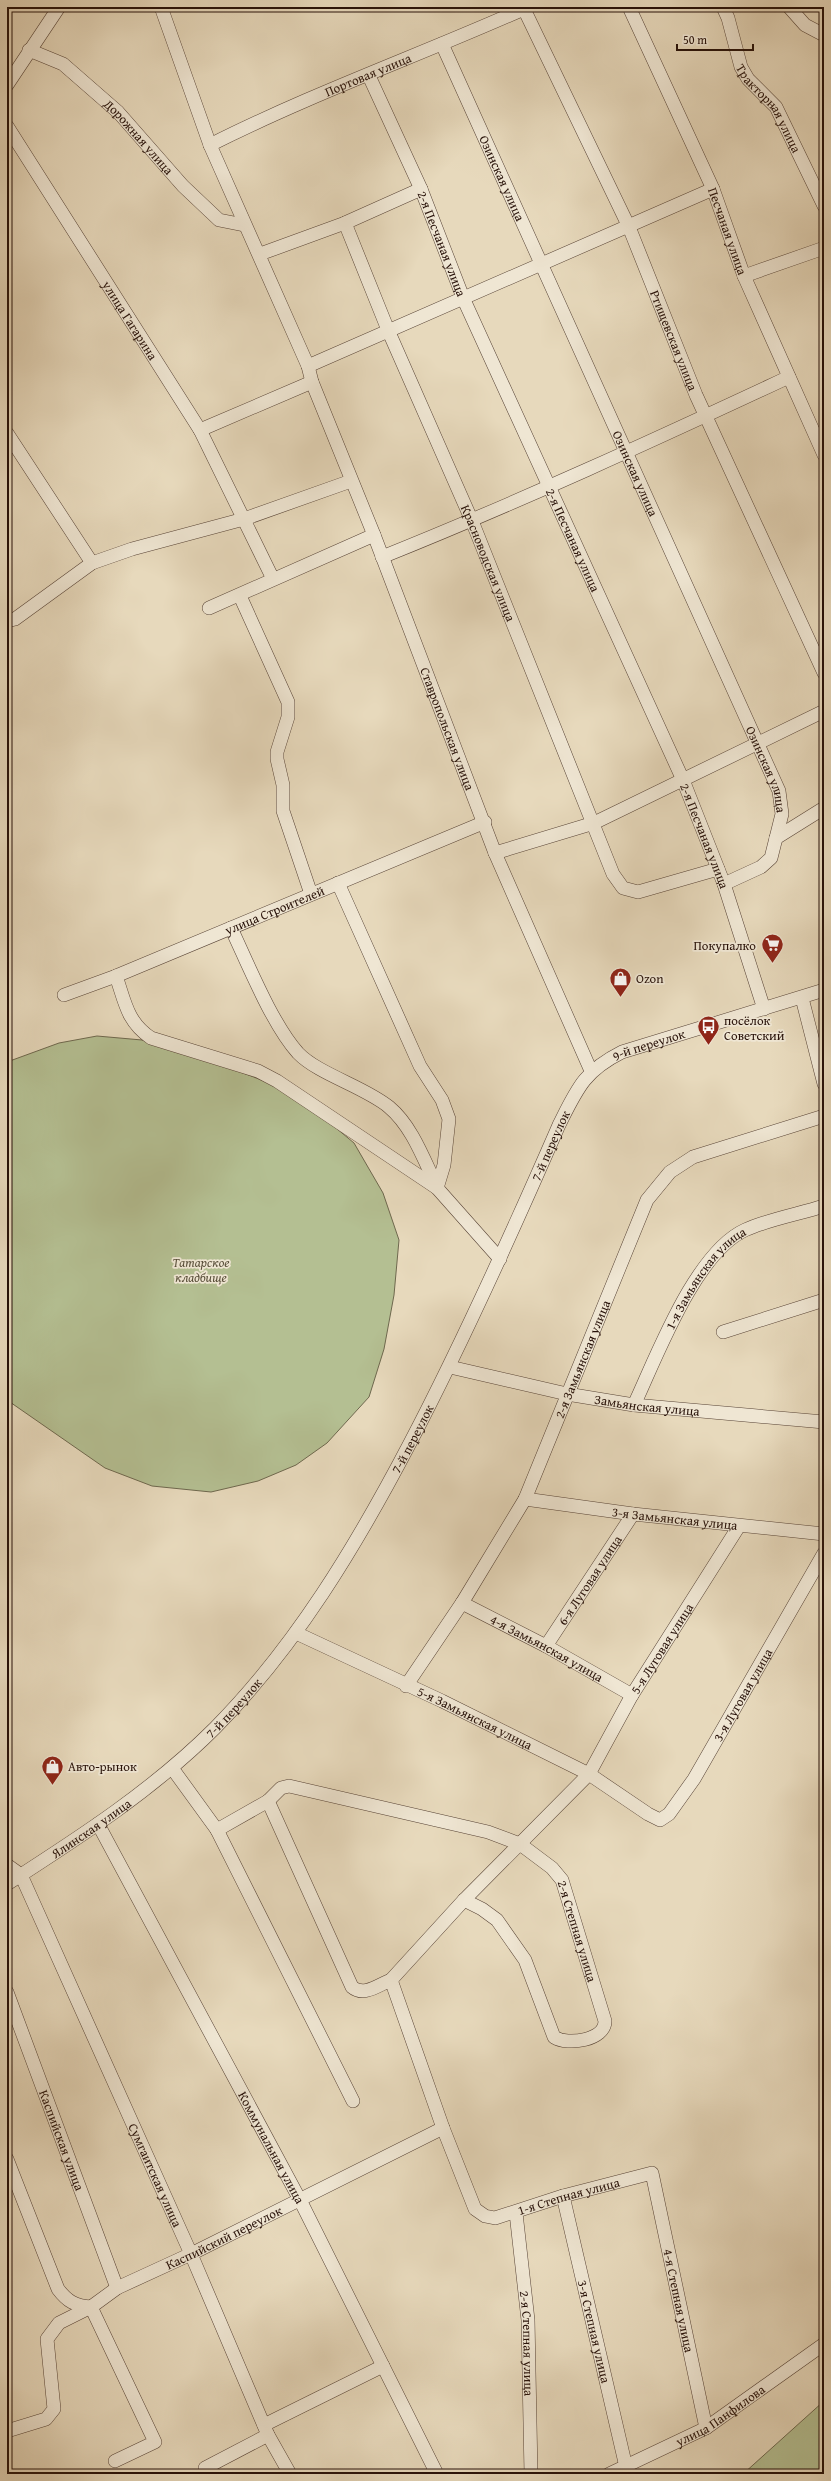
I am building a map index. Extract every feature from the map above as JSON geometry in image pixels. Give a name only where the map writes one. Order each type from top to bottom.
[{"type":"street","points":[[7,85],[59,7]]},
{"type":"street","points":[[161,7],[210,145],[244,225],[260,254],[308,366],[312,382],[200,430]]},
{"type":"street","name":"Песчаная улица","points":[[629,7],[713,189],[744,276],[824,455]]},
{"type":"street","name":"Тракторная улица","points":[[723,7],[728,18],[741,67],[748,79],[776,107],[824,206]]},
{"type":"street","points":[[789,7],[805,25],[824,35]]},
{"type":"street","name":"Портовая улица","points":[[210,145],[266,116],[369,76],[526,8]]},
{"type":"street","name":"Ртищевская улица","points":[[526,8],[629,227],[696,395],[824,673]]},
{"type":"street","name":"Озинская улица","points":[[442,44],[543,263],[626,453],[779,791],[782,805],[776,838],[770,858],[761,867],[724,884]]},
{"type":"street","name":"Дорожная улица","points":[[29,50],[55,60],[70,69],[118,112],[183,186],[219,220],[244,225]]},
{"type":"street","name":"2-я Песчаная улица","points":[[369,76],[421,189],[464,300],[550,485],[683,780],[724,884],[764,1009]]},
{"type":"street","name":"улица Гагарина","points":[[7,126],[200,430],[273,579]]},
{"type":"street","points":[[260,254],[345,223],[421,189]]},
{"type":"street","points":[[308,366],[388,330],[464,300],[543,263],[629,227],[713,189]]},
{"type":"street","name":"Красноводская улица","points":[[345,223],[388,330],[472,521],[617,882],[623,888],[638,892],[718,869]]},
{"type":"street","points":[[744,276],[824,248]]},
{"type":"street","points":[[382,557],[472,521],[550,485],[626,453],[789,377]]},
{"type":"street","name":"Ставропольская улица","points":[[312,382],[374,535],[495,853],[591,1071]]},
{"type":"street","points":[[7,433],[92,563]]},
{"type":"street","points":[[7,621],[15,619],[92,563],[132,549],[244,519],[351,481]]},
{"type":"street","points":[[209,608],[240,596],[273,579],[374,535]]},
{"type":"street","points":[[240,596],[288,702],[288,717],[277,752],[277,759],[283,785],[283,810],[311,894]]},
{"type":"street","points":[[495,853],[594,823],[824,712]]},
{"type":"street","points":[[776,838],[824,808]]},
{"type":"street","name":"улица Строителей","points":[[64,995],[116,976],[484,822]]},
{"type":"street","points":[[338,883],[420,1066],[442,1100],[449,1119],[444,1165],[437,1188]]},
{"type":"street","points":[[231,928],[254,979],[286,1036],[299,1054],[389,1107],[405,1125],[437,1188]]},
{"type":"street","points":[[116,976],[130,1018],[141,1031],[151,1038],[258,1071],[277,1081],[437,1188],[500,1259]]},
{"type":"street","name":"9-й переулок","points":[[591,1071],[601,1062],[622,1052],[824,990]]},
{"type":"street","points":[[802,998],[824,1084]]},
{"type":"street","name":"7-й переулок","points":[[172,1768],[245,1696],[296,1633],[332,1579],[385,1491],[450,1367],[559,1126],[574,1097],[591,1071]]},
{"type":"street","name":"2-я Замьянская улица","points":[[406,1686],[462,1603],[525,1499],[647,1200],[670,1172],[693,1157],[824,1116]]},
{"type":"street","name":"1-я Замьянская улица","points":[[634,1405],[686,1295],[726,1242],[745,1230],[824,1206]]},
{"type":"street","points":[[724,1332],[824,1300]]},
{"type":"street","name":"Замьянская улица","points":[[450,1367],[567,1394],[634,1405],[824,1422]]},
{"type":"street","name":"3-я Замьянская улица","points":[[525,1499],[633,1514],[824,1534]]},
{"type":"street","name":"6-я Луговая улица","points":[[546,1646],[633,1514]]},
{"type":"street","name":"5-я Луговая улица","points":[[391,1980],[464,1900],[589,1774],[632,1695],[739,1526]]},
{"type":"street","name":"3-я Луговая улица","points":[[648,1814],[660,1820],[667,1816],[694,1779],[824,1553]]},
{"type":"street","name":"4-я Замьянская улица","points":[[462,1603],[546,1646],[632,1695]]},
{"type":"street","name":"5-я Замьянская улица","points":[[296,1633],[406,1686],[442,1701],[589,1774],[648,1814]]},
{"type":"street","points":[[172,1768],[217,1830],[353,2101]]},
{"type":"street","name":"Ялинская улица","points":[[7,1884],[145,1791],[172,1768]]},
{"type":"street","name":"2-я Степная улица","points":[[217,1830],[268,1801],[281,1788],[289,1786],[488,1832],[520,1844],[552,1868],[562,1880],[605,2021],[602,2032],[598,2035],[582,2039],[565,2040],[554,2037],[525,1960],[496,1920],[482,1909],[464,1900]]},
{"type":"street","points":[[268,1801],[352,1987],[359,1991],[366,1991],[391,1980],[443,2128]]},
{"type":"street","name":"Коммунальная улица","points":[[98,1824],[300,2200],[437,2474]]},
{"type":"street","points":[[7,1865],[21,1875]]},
{"type":"street","name":"Сумгаитская улица","points":[[21,1875],[191,2254],[266,2430],[290,2474]]},
{"type":"street","name":"Каспийская улица","points":[[7,1992],[117,2288]]},
{"type":"street","name":"Каспийский переулок","points":[[7,2431],[46,2419],[52,2412],[55,2405],[49,2378],[47,2339],[59,2323],[91,2307],[117,2288],[191,2254],[443,2128]]},
{"type":"street","name":"1-я Степная улица","points":[[443,2128],[476,2209],[485,2216],[495,2218],[563,2196],[652,2173]]},
{"type":"street","points":[[7,2159],[58,2289],[65,2299],[71,2303],[91,2307],[155,2442],[115,2461]]},
{"type":"street","name":"4-я Степная улица","points":[[652,2173],[706,2428]]},
{"type":"street","name":"3-я Степная улица","points":[[563,2196],[626,2467]]},
{"type":"street","name":"2-я Степная улица","points":[[516,2212],[528,2320],[532,2474]]},
{"type":"street","name":"улица Панфилова","points":[[608,2474],[626,2467],[706,2428],[824,2344]]},
{"type":"street","points":[[205,2468],[266,2430],[383,2366]]},
{"type":"green space","name":"Татарское кладбище","points":[[97,1036],[142,1040],[205,1058],[269,1083],[318,1113],[354,1143],[383,1193],[399,1240],[394,1295],[384,1349],[369,1397],[327,1443],[296,1465],[258,1481],[211,1492],[152,1486],[105,1468],[7,1400],[7,1062],[59,1043]]},
{"type":"green space","points":[[824,2401],[824,2474],[743,2474]]},
{"type":"place","name":"Покупалко","points":[[772,964]]},
{"type":"place","name":"Ozon","points":[[620,998]]},
{"type":"place","name":"посёлок Советский","points":[[708,1046]]},
{"type":"place","name":"Авто-рынок","points":[[53,1786]]}]
